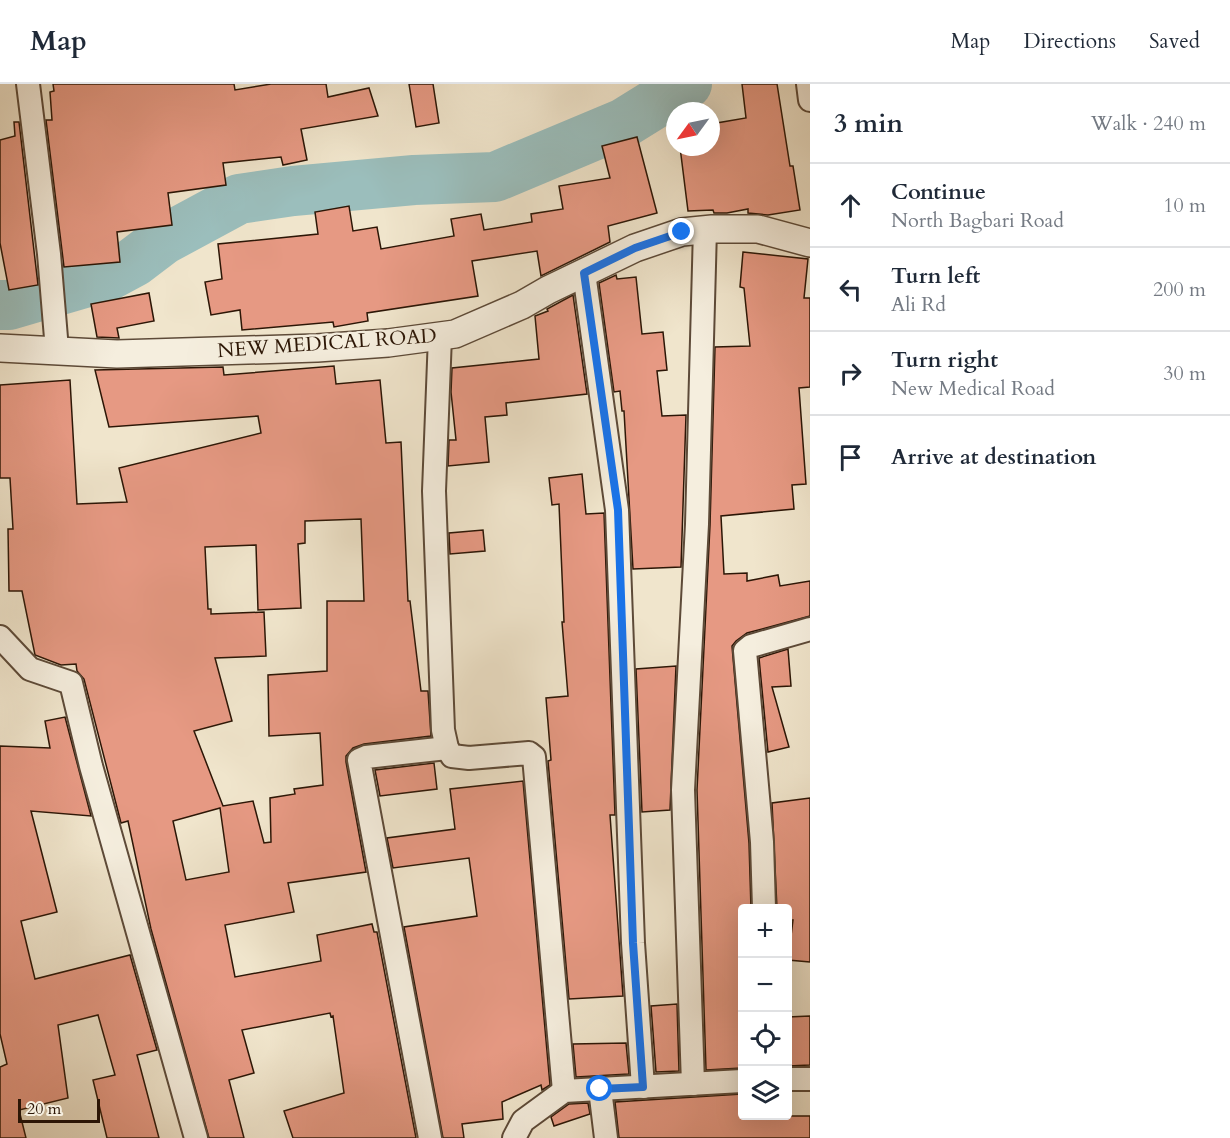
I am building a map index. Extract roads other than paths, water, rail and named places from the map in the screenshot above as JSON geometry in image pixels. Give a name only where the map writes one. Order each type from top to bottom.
[{"type":"street","points":[[28,84],[49,254],[57,350]]},
{"type":"street","points":[[808,84],[810,100]]},
{"type":"street","points":[[693,1084],[683,790],[697,524],[705,229]]},
{"type":"street","name":"NEW MEDICAL ROAD","points":[[0,348],[117,354],[388,343],[455,334],[483,323],[635,248],[682,232],[705,229],[758,229],[810,243]]},
{"type":"street","points":[[584,273],[618,510],[633,943],[643,1087]]},
{"type":"street","points":[[440,336],[434,491],[443,730],[447,748],[452,756],[469,758],[530,753],[534,756],[564,1091]]},
{"type":"street","points":[[764,904],[762,842],[746,651],[751,646],[810,629]]},
{"type":"street","points":[[0,637],[30,669],[71,683],[91,766],[196,1138]]},
{"type":"street","points":[[430,1138],[359,760],[366,757],[447,748]]},
{"type":"street","points":[[792,1079],[810,1079]]},
{"type":"street","points":[[514,1138],[523,1121],[564,1091],[738,1081]]},
{"type":"street","points":[[600,1089],[606,1138]]},
{"type":"waterway","points":[[0,305],[9,305],[108,276],[134,262],[163,240],[239,199],[293,191],[414,180],[495,177],[624,123],[687,84]]}]
